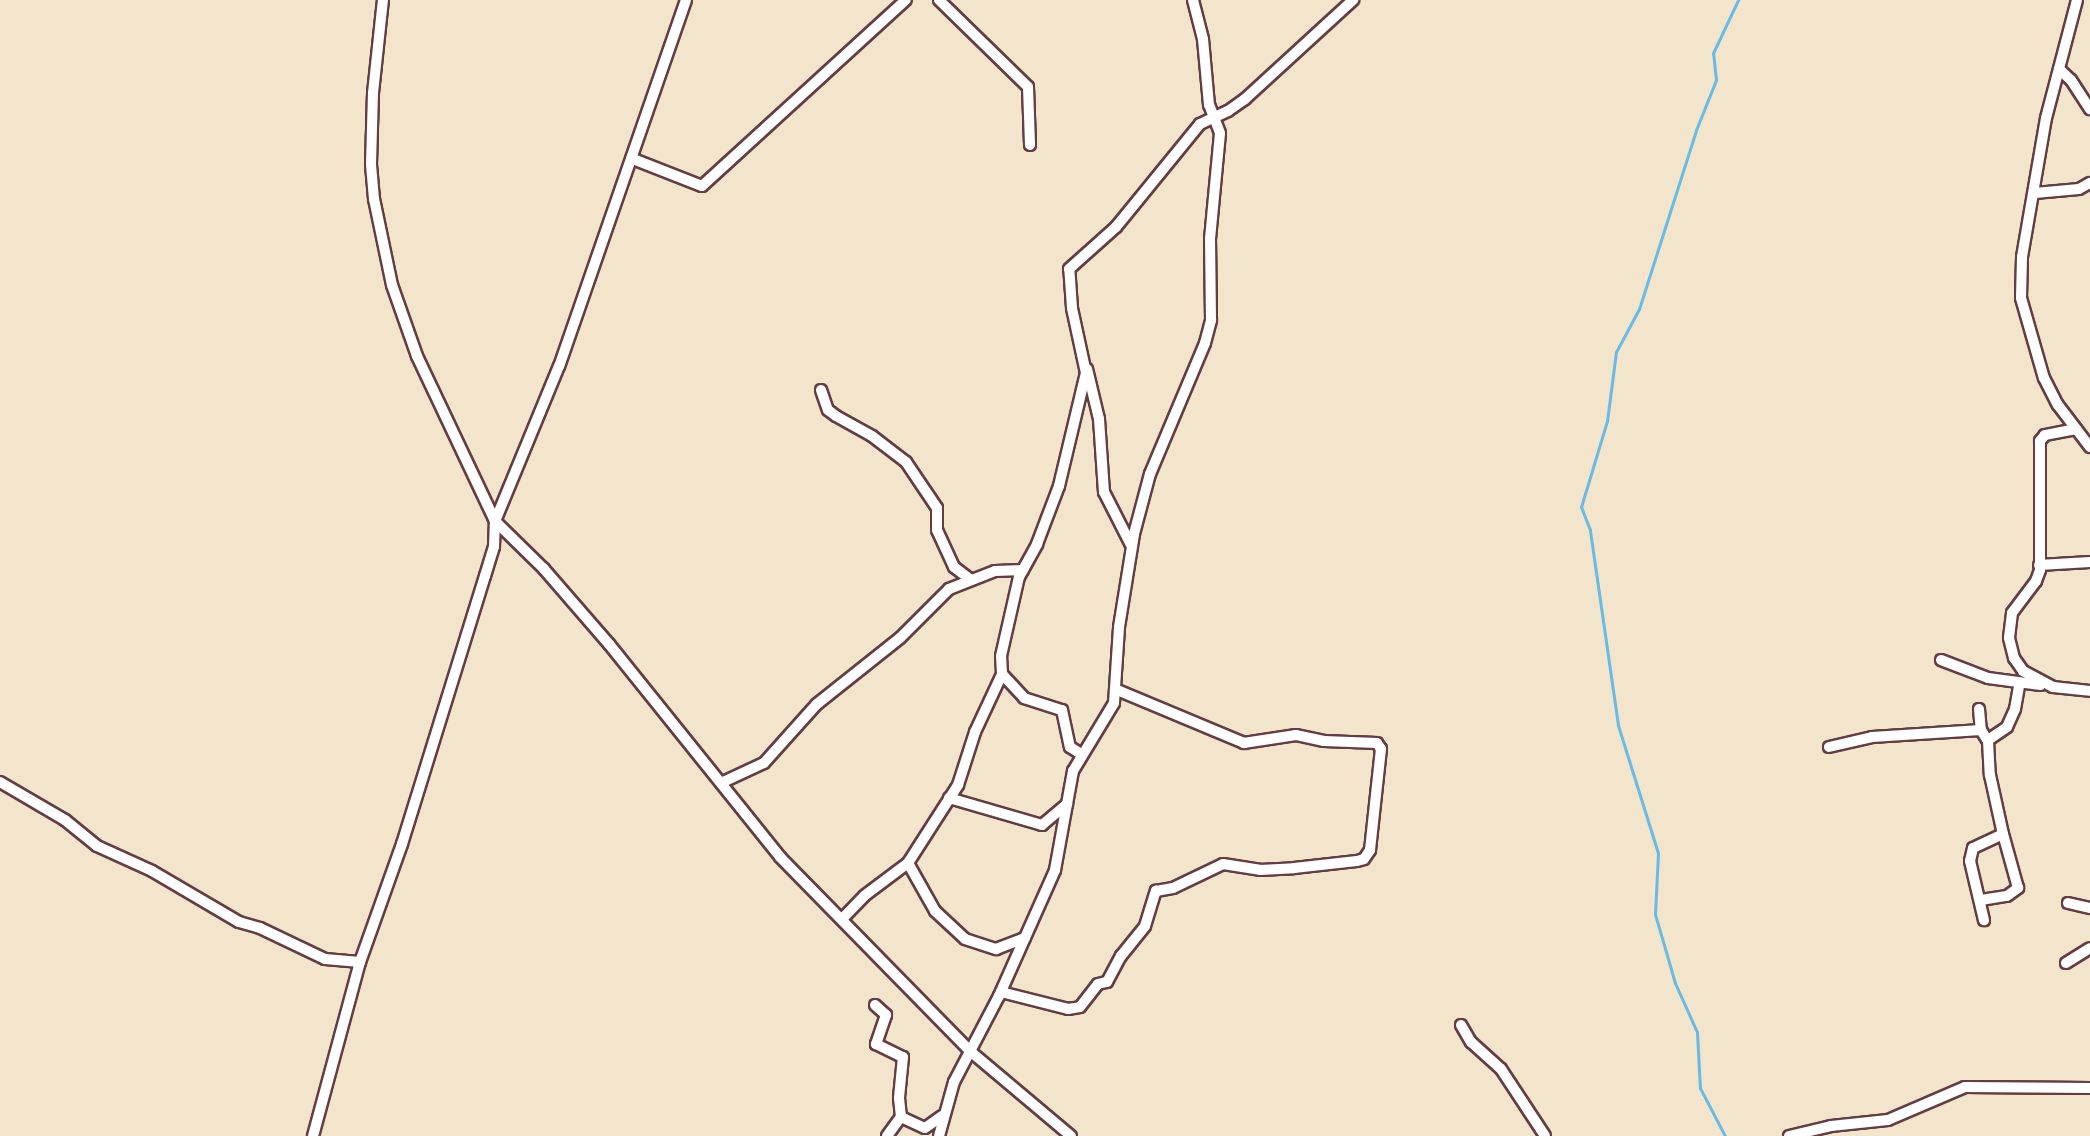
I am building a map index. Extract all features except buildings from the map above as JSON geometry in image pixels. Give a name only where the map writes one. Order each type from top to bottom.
[{"type":"street","points":[[383,0],[373,93],[371,164],[374,199],[392,285],[397,307],[422,369],[495,521],[544,569],[723,782],[780,857],[970,1051],[1071,1136]]},
{"type":"street","points":[[313,1136],[360,962],[402,844],[494,547],[495,521],[559,366],[686,0]]},
{"type":"street","points":[[633,159],[702,186],[906,0]]},
{"type":"street","points":[[939,0],[1028,87],[1030,145]]},
{"type":"street","points":[[939,1136],[944,1114],[970,1051],[1001,992],[1055,870],[1073,771],[1110,712],[1117,690],[1119,627],[1131,546],[1150,474],[1205,343],[1211,320],[1210,239],[1220,141],[1213,116],[1199,15],[1193,0]]},
{"type":"street","points":[[1131,546],[1104,492],[1099,419],[1072,308],[1069,269],[1116,227],[1200,124],[1245,99],[1353,0]]},
{"type":"street","points":[[2077,0],[2046,118],[2022,257],[2021,303],[2036,363],[2058,405],[2090,447]]},
{"type":"street","points":[[2059,69],[2071,80],[2090,109]]},
{"type":"street","points":[[2035,193],[2079,189],[2090,183]]},
{"type":"street","points":[[843,918],[864,896],[908,863],[963,774],[979,721],[1002,674],[1001,656],[1023,570],[1037,544],[1059,486],[1086,363]]},
{"type":"street","points":[[821,390],[828,410],[872,436],[906,462],[937,508],[937,530],[954,567],[971,580]]},
{"type":"street","points":[[2051,686],[2023,671],[2014,658],[2010,644],[2012,613],[2036,581],[2039,565],[2040,441],[2045,435],[2076,429]]},
{"type":"street","points":[[2039,565],[2090,562]]},
{"type":"street","points":[[723,782],[764,763],[817,704],[900,638],[949,589],[995,571],[1023,570]]},
{"type":"street","points":[[1941,660],[1988,678],[2090,691]]},
{"type":"street","points":[[1002,674],[1024,698],[1062,710],[1070,731],[1070,747],[1081,754]]},
{"type":"street","points":[[1829,747],[1872,737],[1984,735],[2007,727],[2020,682]]},
{"type":"street","points":[[1001,992],[1068,1009],[1080,1007],[1098,984],[1107,982],[1121,956],[1145,926],[1156,891],[1173,888],[1223,864],[1260,870],[1294,868],[1357,861],[1364,859],[1370,850],[1381,749],[1377,743],[1324,741],[1296,735],[1244,743],[1117,690]]},
{"type":"street","points":[[1979,709],[1990,775],[2018,888],[2007,896],[1981,900]]},
{"type":"street","points":[[0,782],[51,812],[107,852],[152,871],[239,922],[260,928],[325,959],[360,962]]},
{"type":"street","points":[[949,798],[1042,825],[1067,804]]},
{"type":"street","points":[[1984,920],[1970,861],[1973,848],[2003,834]]},
{"type":"street","points":[[908,863],[935,911],[965,939],[996,949],[1025,938]]},
{"type":"street","points":[[2068,903],[2090,908]]},
{"type":"street","points":[[2066,963],[2090,948]]},
{"type":"street","points":[[875,1005],[886,1015],[876,1044],[903,1057],[899,1098],[901,1117],[887,1136]]},
{"type":"street","points":[[1461,1025],[1471,1042],[1501,1069],[1545,1136]]},
{"type":"street","points":[[1789,1136],[1831,1126],[1888,1120],[1965,1087],[2090,1088]]},
{"type":"street","points":[[901,1117],[925,1128],[944,1114]]},
{"type":"waterway","points":[[1725,1136],[1700,1088],[1697,1032],[1675,983],[1655,914],[1658,853],[1618,725],[1590,530],[1581,507],[1607,421],[1616,352],[1639,309],[1696,130],[1716,80],[1713,53],[1738,0]]}]
